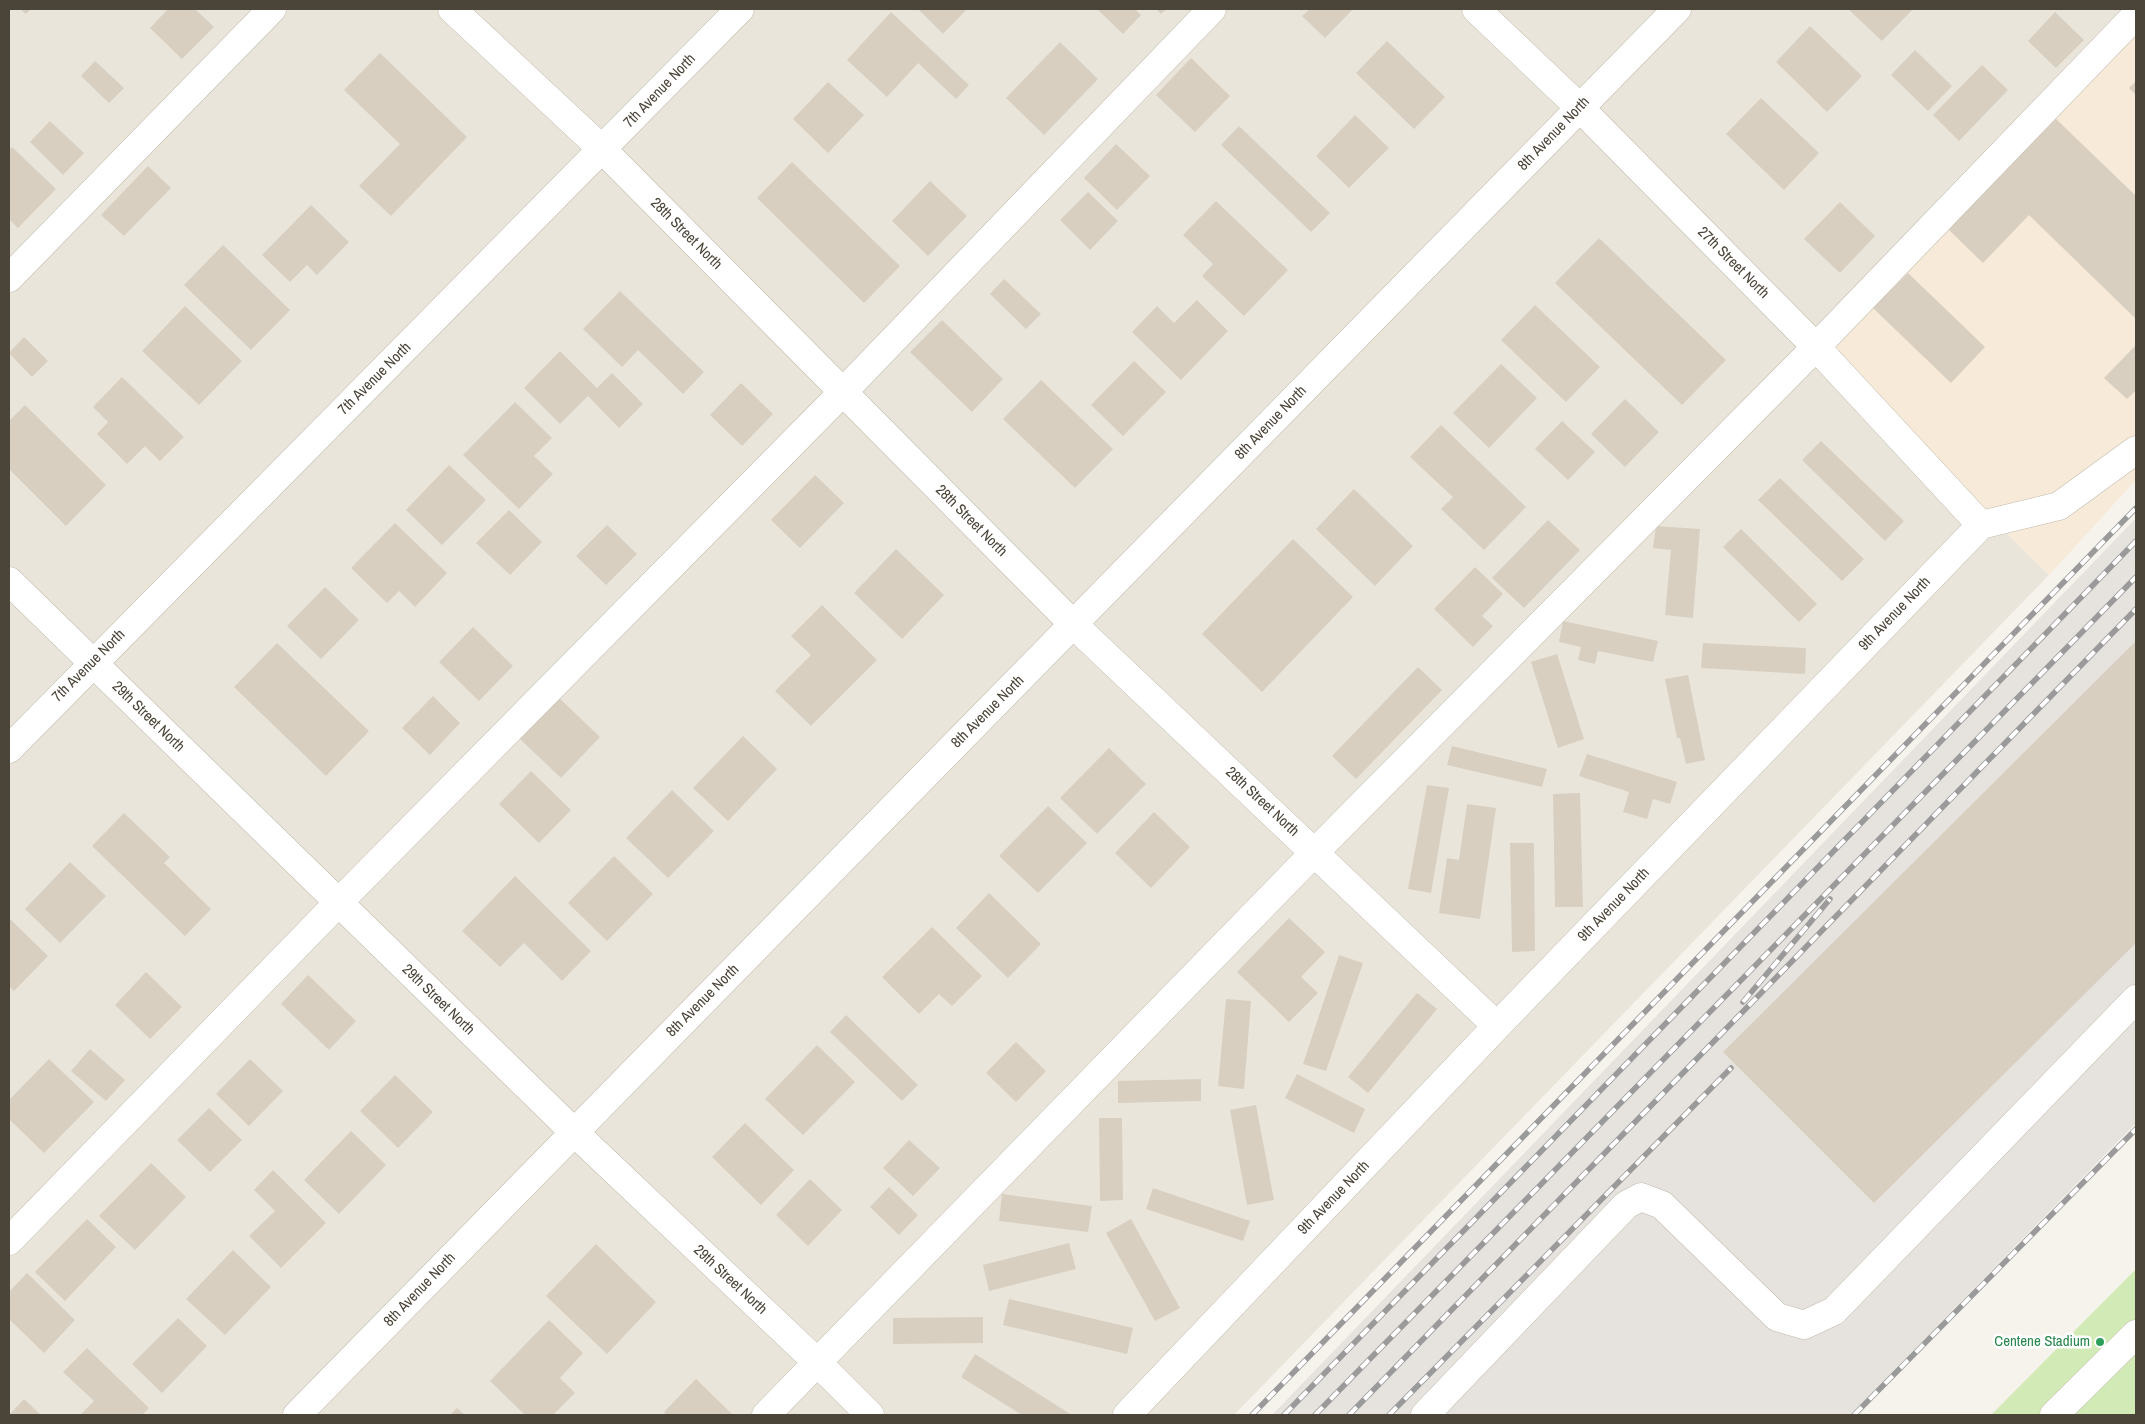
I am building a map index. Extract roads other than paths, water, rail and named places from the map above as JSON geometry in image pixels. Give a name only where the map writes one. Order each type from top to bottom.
[{"type":"street","points":[[9,278],[272,9]]},
{"type":"street","name":"28th Street North","points":[[452,9],[603,150],[1074,625],[1497,1026]]},
{"type":"street","name":"7th Avenue North","points":[[9,748],[92,662],[603,150],[740,9]]},
{"type":"street","points":[[9,1241],[338,903],[842,392],[1212,9]]},
{"type":"street","name":"27th Street North","points":[[1476,9],[1580,108],[1816,347],[1981,525]]},
{"type":"street","name":"8th Avenue North","points":[[297,1415],[1677,9]]},
{"type":"street","points":[[766,1415],[1315,852],[1816,347],[2136,15]]},
{"type":"street","points":[[1981,525],[2059,506],[2136,450]]},
{"type":"street","name":"9th Avenue North","points":[[1128,1415],[1497,1026],[1981,525]]},
{"type":"street","name":"29th Street North","points":[[9,581],[574,1132],[818,1363],[870,1415]]},
{"type":"street","points":[[1425,1415],[1429,1408],[1626,1204],[1642,1197],[1662,1205],[1777,1317],[1804,1325],[1834,1311],[2136,999]]},
{"type":"street","points":[[2054,1415],[2136,1334]]},
{"type":"railway","points":[[1252,1415],[2136,508]]},
{"type":"railway","points":[[1284,1415],[2136,541]]},
{"type":"railway","points":[[1315,1415],[2136,577]]},
{"type":"railway","points":[[1349,1415],[2136,609]]},
{"type":"railway","points":[[1743,1002],[1830,899]]},
{"type":"railway","points":[[1389,1415],[1731,1068]]},
{"type":"railway","points":[[1854,1415],[2136,1129]]},
{"type":"place","name":"Centene Stadium","points":[[2100,1342]]}]
